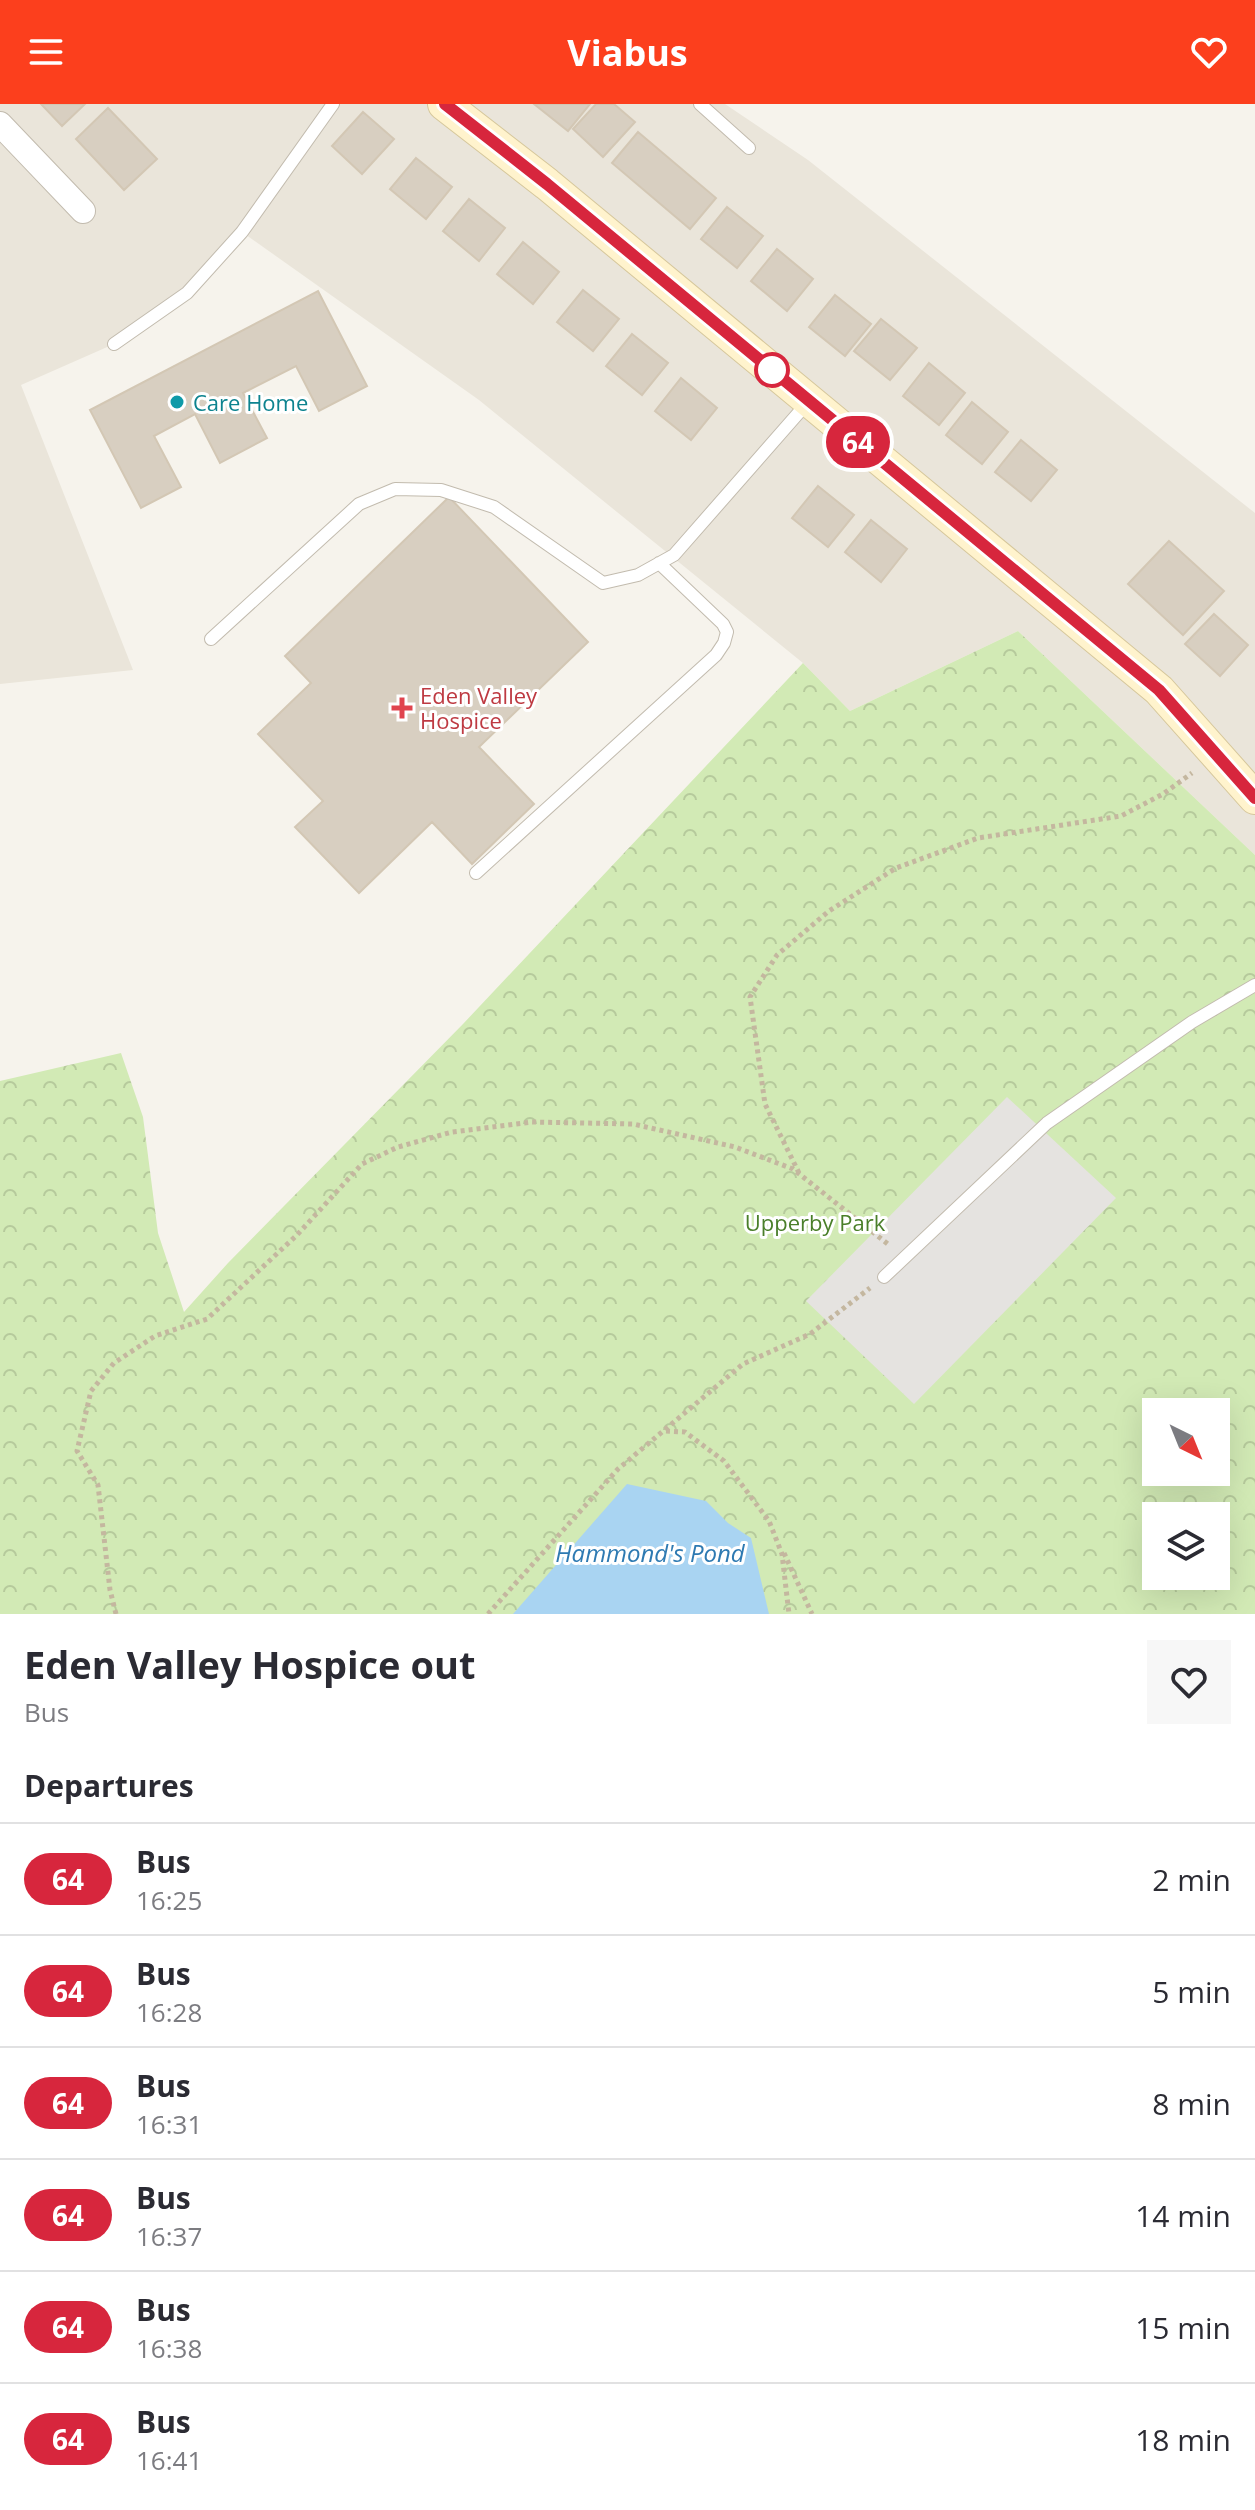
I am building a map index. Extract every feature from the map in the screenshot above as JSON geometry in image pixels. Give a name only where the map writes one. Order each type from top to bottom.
[{"type":"street","points":[[444,104],[547,184],[1159,690],[1255,798]]},
{"type":"street","points":[[0,124],[83,211]]},
{"type":"lane","points":[[114,344],[187,293],[242,232],[333,104]]},
{"type":"lane","points":[[700,104],[749,148]]},
{"type":"lane","points":[[211,639],[359,504],[395,489],[441,490],[494,507],[603,583],[638,575],[674,555],[809,401]]},
{"type":"lane","points":[[476,873],[716,655],[724,643],[727,632],[723,624],[659,563]]},
{"type":"lane","points":[[884,1277],[1047,1123],[1192,1022],[1255,985]]},
{"type":"path","points":[[799,1174],[765,1104],[750,997],[777,955],[829,911],[896,868],[978,838],[1121,816],[1163,794],[1193,772],[1212,750]]},
{"type":"path","points":[[116,1614],[110,1590],[98,1485],[77,1451],[91,1391],[114,1363],[134,1349],[155,1336],[207,1319],[297,1235],[362,1164],[398,1147],[452,1132],[532,1122],[633,1124],[735,1147],[799,1174],[904,1258]]},
{"type":"path","points":[[488,1614],[618,1469],[743,1364],[810,1334],[884,1277]]},
{"type":"path","points":[[664,1431],[685,1432],[724,1461],[769,1521],[782,1554],[789,1614]]},
{"type":"path","points":[[773,1531],[812,1614]]},
{"type":"shaded area","points":[[0,104],[725,104],[808,160],[1255,513],[1255,855],[1018,631],[850,711],[803,663],[479,400],[242,232],[187,293],[114,344],[21,385],[133,670],[0,684]]},
{"type":"shaded area","points":[[1007,1097],[1116,1198],[914,1404],[806,1301]]},
{"type":"green space","name":"Upperby Park","points":[[1018,631],[1255,855],[1255,1614],[0,1614],[0,1081],[121,1053],[143,1117],[158,1233],[184,1312],[228,1263],[463,1024],[803,663],[850,711]]},
{"type":"water","name":"Hammond's Pond","points":[[627,1484],[706,1501],[728,1523],[751,1538],[769,1614],[513,1614]]},
{"type":"building","points":[[41,104],[85,104],[62,126]]},
{"type":"building","points":[[534,104],[590,104],[568,131]]},
{"type":"building","points":[[596,104],[614,104],[635,122],[603,157],[573,129]]},
{"type":"building","points":[[108,108],[157,159],[124,190],[76,139]]},
{"type":"building","points":[[363,112],[394,139],[362,174],[332,146]]},
{"type":"building","points":[[638,132],[716,198],[690,229],[612,163]]},
{"type":"building","points":[[416,158],[452,187],[426,219],[390,189]]},
{"type":"building","points":[[469,199],[505,228],[479,261],[443,231]]},
{"type":"building","points":[[727,207],[763,236],[737,268],[701,239]]},
{"type":"building","points":[[523,242],[559,272],[533,304],[497,274]]},
{"type":"building","points":[[777,249],[813,279],[787,311],[751,281]]},
{"type":"building","points":[[583,290],[619,319],[593,351],[557,322]]},
{"type":"building","name":"Care Home","points":[[318,291],[367,386],[319,411],[296,366],[243,393],[267,438],[220,463],[195,414],[154,436],[181,487],[141,508],[90,410]]},
{"type":"building","points":[[835,295],[871,324],[845,356],[809,327]]},
{"type":"building","points":[[881,319],[917,348],[890,380],[854,351]]},
{"type":"building","points":[[632,334],[668,363],[642,395],[606,366]]},
{"type":"building","points":[[929,363],[965,393],[939,425],[903,396]]},
{"type":"building","points":[[681,378],[717,408],[691,440],[655,411]]},
{"type":"building","points":[[972,402],[1008,432],[982,464],[946,435]]},
{"type":"building","points":[[1021,440],[1057,470],[1031,501],[995,472]]},
{"type":"building","points":[[818,486],[854,515],[828,547],[792,518]]},
{"type":"building","name":"Eden Valley Hospice","points":[[449,497],[588,642],[479,747],[534,804],[472,864],[432,822],[359,893],[295,827],[323,801],[258,734],[311,683],[285,656]]},
{"type":"building","points":[[871,520],[907,549],[881,582],[845,552]]},
{"type":"building","points":[[1169,541],[1224,591],[1183,635],[1128,584]]},
{"type":"building","points":[[1214,614],[1248,645],[1220,676],[1185,644]]},
{"type":"bus line","name":"64","points":[[445,104],[547,184],[1159,690],[1255,798]]},
{"type":"place","name":"Care Home","points":[[177,402]]},
{"type":"place","name":"Eden Valley Hospice","points":[[402,708]]}]
